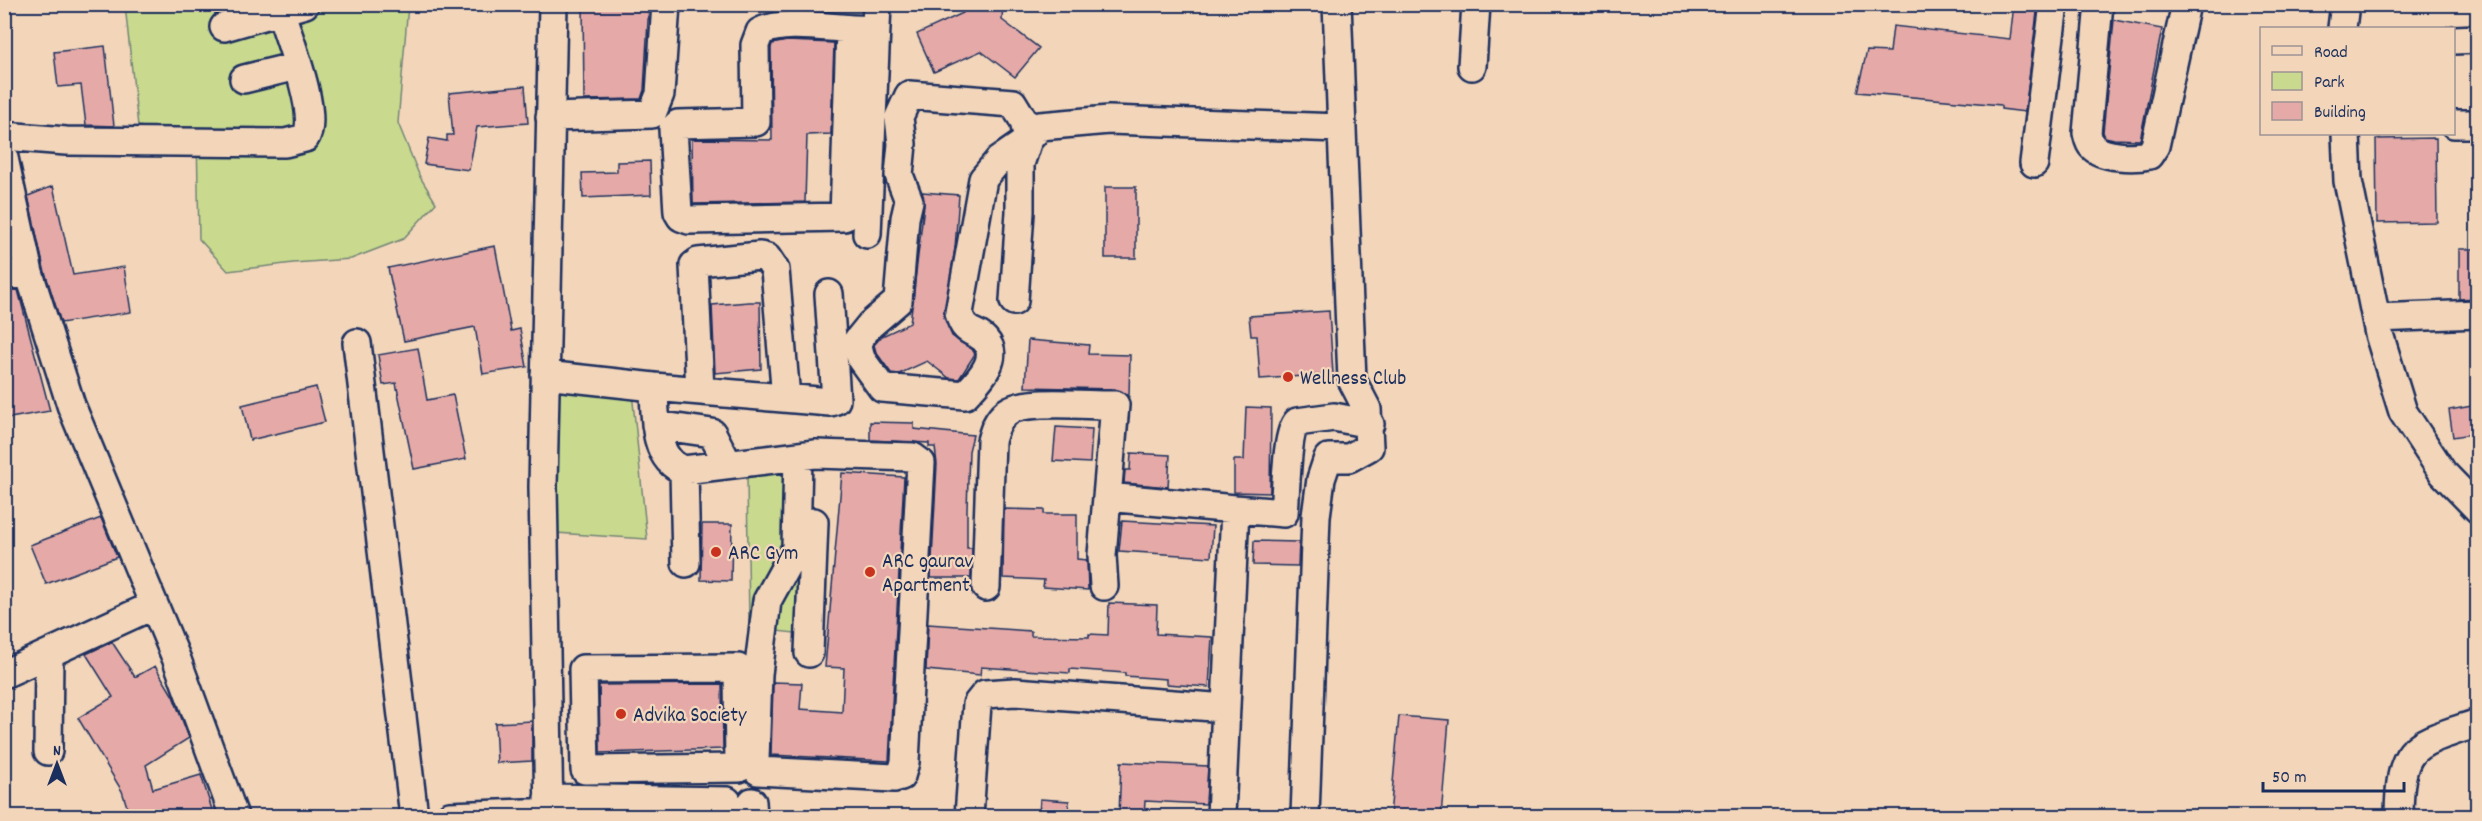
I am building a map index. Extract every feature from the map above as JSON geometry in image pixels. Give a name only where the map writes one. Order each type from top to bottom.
[{"type":"street","points":[[549,809],[543,487],[553,4]]},
{"type":"street","points":[[550,117],[652,114],[660,94],[666,4]]},
{"type":"street","points":[[1305,816],[1316,516],[1321,479],[1328,458],[1349,458],[1370,447],[1370,424],[1367,409],[1353,380],[1340,128],[1337,4]]},
{"type":"street","points":[[1472,66],[1476,4]]},
{"type":"street","points":[[2034,163],[2054,4]]},
{"type":"street","points":[[2099,4],[2087,133],[2091,145],[2099,152],[2139,157],[2149,155],[2155,146],[2186,4]]},
{"type":"street","points":[[2342,27],[2345,4]]},
{"type":"street","points":[[4,136],[66,141],[297,141],[308,134],[310,122],[287,7],[224,27]]},
{"type":"street","points":[[850,30],[844,217],[690,220],[681,217],[678,212],[673,129],[678,124],[756,122],[755,45],[760,32],[769,27],[790,26],[850,30],[877,17],[867,234]]},
{"type":"street","points":[[2455,40],[2478,39]]},
{"type":"street","points":[[244,79],[297,66]]},
{"type":"street","points":[[1014,301],[1020,212],[1020,164],[1028,140],[1024,121],[1013,103],[909,95],[899,117],[902,144],[899,175],[909,201],[898,301],[870,325],[857,341],[861,359],[882,388],[965,395],[986,372],[990,354],[985,340],[973,335],[961,321],[960,297],[982,178],[999,160],[1028,140],[1040,126],[1109,120],[1340,128]]},
{"type":"street","points":[[2346,135],[2349,181],[2376,318],[2403,412],[2443,473],[2478,509]]},
{"type":"street","points":[[4,158],[17,274],[152,606],[177,660],[234,816]]},
{"type":"street","points":[[700,391],[694,265],[698,262],[760,256],[772,263],[775,270],[786,398]]},
{"type":"street","points":[[545,375],[830,402],[838,396],[829,294]]},
{"type":"street","points":[[2376,318],[2478,314]]},
{"type":"street","points":[[357,343],[414,816]]},
{"type":"street","points":[[654,387],[656,425],[669,462],[684,470],[807,455],[913,457],[921,463],[905,762],[902,776],[894,778],[758,771],[755,760],[761,653],[767,602],[796,548],[807,455]]},
{"type":"street","points":[[986,587],[991,441],[996,424],[1008,411],[1028,404],[1115,405],[1102,555],[1104,586]]},
{"type":"street","points":[[1107,497],[1284,513],[1293,426],[1297,422],[1334,417],[1370,424]]},
{"type":"street","points":[[656,425],[712,433],[728,464]]},
{"type":"street","points":[[807,455],[809,653]]},
{"type":"street","points":[[684,470],[686,563]]},
{"type":"street","points":[[1221,816],[1235,509]]},
{"type":"street","points":[[4,674],[152,606]]},
{"type":"street","points":[[48,751],[49,655]]},
{"type":"street","points":[[547,768],[585,770],[739,768],[738,668],[583,669],[585,770]]},
{"type":"street","points":[[969,816],[977,704],[985,694],[1015,692],[1226,708]]},
{"type":"street","points":[[2399,816],[2399,780],[2403,763],[2413,750],[2439,736],[2478,723]]},
{"type":"street","points":[[450,816],[549,809],[643,808],[727,801],[727,816]]},
{"type":"green space","points":[[125,5],[408,5],[398,123],[420,177],[436,203],[403,239],[351,259],[228,271],[199,239],[197,136],[138,126]]},
{"type":"green space","points":[[556,389],[632,392],[647,539],[556,533]]},
{"type":"green space","points":[[802,471],[795,633],[749,628],[747,475]]},
{"type":"building","points":[[583,4],[649,4],[644,90],[641,99],[584,100]]},
{"type":"building","points":[[964,4],[1003,4],[1002,20],[1039,48],[1015,77],[981,51],[934,72],[917,34],[963,13]]},
{"type":"building","points":[[2014,4],[2038,4],[2025,112],[2001,109],[2001,105],[1857,92],[1867,51],[1890,52],[1893,26],[2010,39]]},
{"type":"building","points":[[2114,20],[2162,29],[2140,140],[2114,139],[2105,137],[2103,132]]},
{"type":"building","points":[[787,41],[834,43],[831,134],[807,135],[805,202],[693,204],[692,139],[772,140],[771,48],[772,44]]},
{"type":"building","points":[[105,46],[114,126],[86,125],[81,85],[58,87],[54,52]]},
{"type":"building","points":[[525,86],[528,123],[477,127],[469,170],[424,164],[429,138],[447,141],[447,135],[453,135],[449,93]]},
{"type":"building","points":[[2436,138],[2437,222],[2377,223],[2376,139]]},
{"type":"building","points":[[650,161],[651,195],[583,198],[582,173],[617,172],[617,162]]},
{"type":"building","points":[[53,186],[73,275],[124,267],[131,312],[61,323],[44,269],[28,196]]},
{"type":"building","points":[[1105,187],[1136,187],[1136,258],[1105,258]]},
{"type":"building","points":[[922,192],[959,195],[955,248],[944,317],[952,336],[972,349],[975,354],[959,379],[949,378],[927,361],[899,374],[891,373],[876,352],[874,345],[882,336],[910,323],[924,205]]},
{"type":"building","points":[[495,246],[511,331],[520,329],[527,367],[483,374],[475,327],[404,341],[388,268]]},
{"type":"building","points":[[2459,249],[2478,249],[2478,298],[2459,299]]},
{"type":"building","points":[[18,290],[50,411],[4,419],[4,291]]},
{"type":"building","points":[[760,302],[761,369],[715,373],[712,305]]},
{"type":"building","points":[[1329,311],[1333,374],[1260,379],[1257,336],[1251,336],[1249,316]]},
{"type":"building","points":[[1028,340],[1089,345],[1088,354],[1130,355],[1129,396],[1115,389],[1025,387]]},
{"type":"building","points":[[418,348],[427,400],[453,395],[466,459],[414,469],[396,383],[383,385],[378,355]]},
{"type":"building","points":[[316,387],[325,422],[250,440],[242,405]]},
{"type":"building","points":[[2478,405],[2478,433],[2453,437],[2449,410]]},
{"type":"building","points":[[1246,407],[1271,408],[1270,493],[1234,492],[1234,460],[1244,460]]},
{"type":"building","points":[[870,422],[914,423],[914,429],[973,435],[969,451],[967,509],[967,548],[972,548],[971,578],[931,578],[937,464],[935,447],[929,447],[929,443],[870,440]]},
{"type":"building","points":[[1056,427],[1092,429],[1090,463],[1053,461]]},
{"type":"building","points":[[1131,453],[1170,455],[1168,487],[1124,483],[1125,470],[1130,470]]},
{"type":"building","points":[[842,473],[904,477],[889,761],[771,755],[773,682],[802,683],[800,709],[842,712],[844,668],[825,667]]},
{"type":"building","points":[[1004,509],[1044,510],[1044,514],[1077,514],[1077,559],[1087,560],[1088,590],[1043,587],[1044,580],[1003,578]]},
{"type":"building","points":[[101,518],[117,557],[46,584],[30,545]]},
{"type":"building","points":[[1122,521],[1213,526],[1211,557],[1119,551]]},
{"type":"building","name":"ARC Gym","points":[[702,524],[732,524],[731,581],[701,580]]},
{"type":"building","points":[[1254,541],[1299,542],[1298,566],[1253,565]]},
{"type":"building","points":[[1109,603],[1157,605],[1156,634],[1212,637],[1209,687],[1166,684],[1166,679],[1125,676],[1125,673],[1070,669],[1070,673],[981,667],[980,675],[926,670],[928,624],[1031,631],[1031,636],[1108,635]]},
{"type":"building","points":[[112,642],[135,677],[155,666],[173,696],[189,738],[146,765],[153,789],[201,775],[214,816],[130,816],[122,791],[78,718],[113,697],[86,654]]},
{"type":"building","name":"Advika Society","points":[[722,684],[723,749],[600,753],[599,685]]},
{"type":"building","points":[[1399,716],[1449,720],[1441,816],[1390,816]]},
{"type":"building","points":[[532,721],[532,761],[497,763],[495,723]]},
{"type":"building","points":[[1121,762],[1208,766],[1206,804],[1145,801],[1144,816],[1119,816]]},
{"type":"building","points":[[1040,799],[1069,801],[1068,816],[1039,816]]},
{"type":"place","name":"Wellness Club","points":[[1288,377]]},
{"type":"place","name":"ARC Gym","points":[[716,552]]},
{"type":"place","name":"ARC gaurav Apartment","points":[[870,572]]},
{"type":"place","name":"Advika Society","points":[[621,714]]}]
